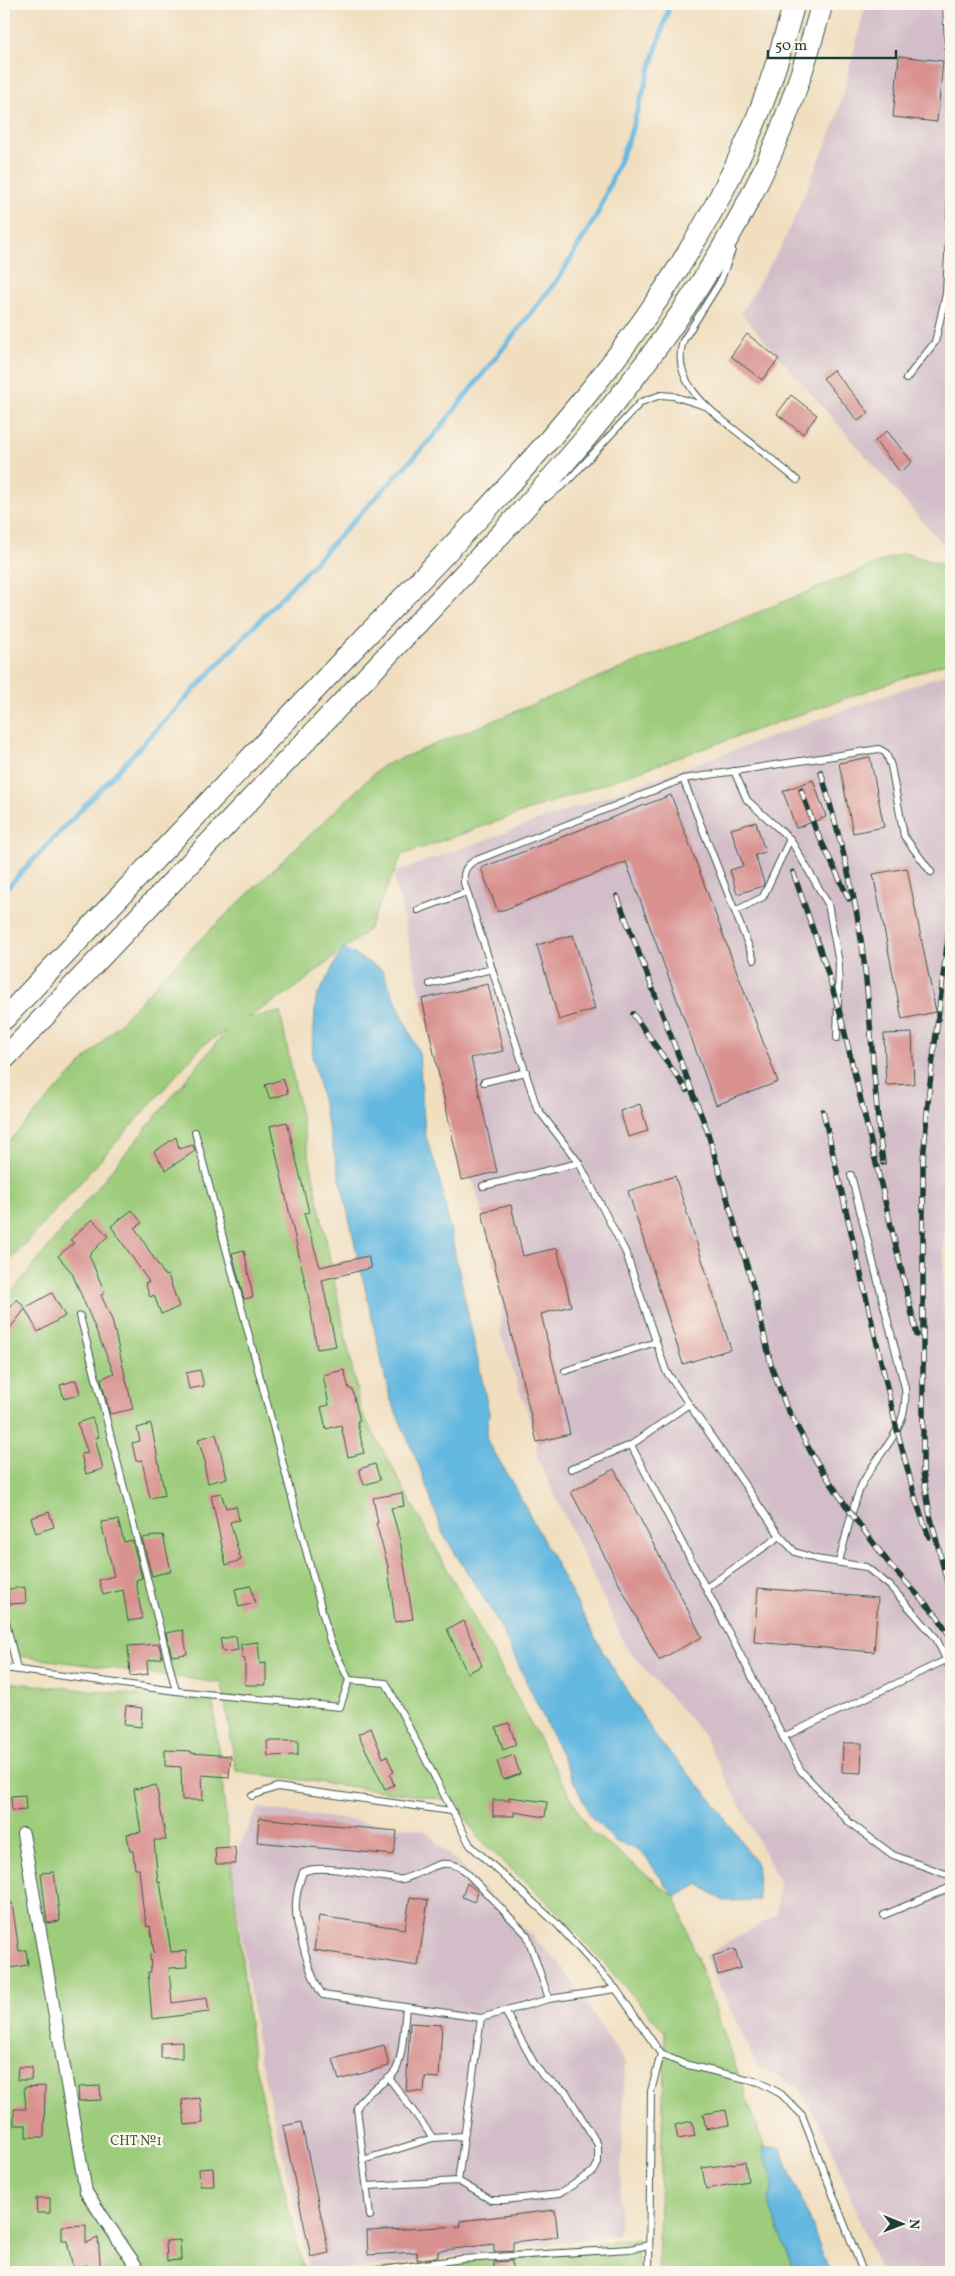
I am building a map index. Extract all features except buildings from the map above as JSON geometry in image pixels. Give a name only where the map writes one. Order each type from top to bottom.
[{"type":"main road","points":[[4,1019],[454,544],[573,413],[653,307],[705,222],[750,134],[779,55],[794,4]]},
{"type":"main road","points":[[4,1059],[505,528],[588,436],[645,366],[702,281],[752,194],[788,112],[822,4]]},
{"type":"street","points":[[23,1834],[42,1954],[86,2192],[140,2272]]},
{"type":"lane","points":[[946,4],[951,104]]},
{"type":"lane","points":[[752,194],[720,282],[683,341],[680,350],[682,366],[686,379],[706,407],[797,480]]},
{"type":"lane","points":[[906,379],[935,342],[946,294],[951,198]]},
{"type":"lane","points":[[505,528],[567,482],[641,402],[661,395],[674,396],[706,407]]},
{"type":"lane","points":[[931,872],[904,836],[891,766],[886,753],[879,749],[684,779],[474,861],[466,866],[464,873],[468,892],[537,1108],[579,1163],[626,1253],[666,1371],[780,1536],[795,1552],[816,1559],[839,1561],[866,1567],[890,1586],[936,1638],[951,1670]]},
{"type":"lane","points":[[734,771],[747,800],[790,839],[828,904],[838,963],[837,1038]]},
{"type":"lane","points":[[684,779],[754,960]]},
{"type":"lane","points":[[735,911],[762,898],[790,839]]},
{"type":"lane","points":[[418,910],[468,892]]},
{"type":"lane","points":[[430,984],[492,969]]},
{"type":"lane","points":[[484,1082],[526,1072]]},
{"type":"lane","points":[[4,1668],[176,1691],[340,1707],[349,1680],[330,1641],[195,1132]]},
{"type":"lane","points":[[483,1186],[579,1163]]},
{"type":"lane","points":[[839,1561],[862,1484],[904,1418],[906,1404],[905,1388],[851,1175]]},
{"type":"lane","points":[[80,1316],[176,1691]]},
{"type":"lane","points":[[565,1371],[656,1342]]},
{"type":"lane","points":[[571,1469],[631,1445],[689,1404]]},
{"type":"lane","points":[[631,1445],[801,1771],[850,1823],[893,1855],[951,1876]]},
{"type":"lane","points":[[706,1588],[780,1536]]},
{"type":"lane","points":[[4,1612],[17,1669]]},
{"type":"lane","points":[[783,1737],[946,1660]]},
{"type":"lane","points":[[349,1680],[386,1683],[470,1845],[556,1923],[616,1989],[661,2054],[684,2064],[759,2082],[781,2094],[802,2115],[863,2272]]},
{"type":"lane","points":[[252,1796],[278,1787],[451,1811]]},
{"type":"lane","points":[[549,1999],[527,1935],[464,1870],[455,1864],[446,1862],[401,1880],[317,1868],[303,1872],[295,1911],[316,1988],[323,1995],[333,1998],[481,2018],[549,1999],[616,1989]]},
{"type":"lane","points":[[884,1915],[951,1887]]},
{"type":"lane","points":[[370,2216],[357,2108],[365,2096],[389,2078],[398,2067],[406,2008]]},
{"type":"lane","points":[[367,2186],[458,2181],[490,2200],[559,2194],[594,2171],[598,2163],[598,2146],[566,2092],[544,2076],[505,2011]]},
{"type":"lane","points":[[458,2181],[481,2018]]},
{"type":"lane","points":[[649,2272],[651,2091],[661,2054]]},
{"type":"lane","points":[[389,2078],[433,2138]]},
{"type":"lane","points":[[363,2160],[433,2138],[464,2136]]},
{"type":"lane","points":[[368,2272],[462,2259],[630,2249],[649,2245]]},
{"type":"shaded area","points":[[866,4],[951,4],[951,554],[741,313],[783,243],[835,124]]},
{"type":"shaded area","points":[[951,672],[951,1085],[946,1104],[943,1306],[951,1385],[951,2272],[880,2272],[826,2135],[799,2087],[757,2066],[705,1956],[777,1914],[779,1881],[703,1734],[627,1649],[537,1457],[537,1442],[500,1331],[502,1294],[482,1212],[422,999],[393,873]]},
{"type":"shaded area","points":[[258,1808],[424,1830],[561,1965],[625,2063],[619,2235],[331,2272],[310,2272],[259,2054],[231,1864]]},
{"type":"green space","points":[[903,553],[951,567],[951,661],[402,855],[368,930],[294,989],[247,1018],[280,1012],[360,1408],[588,1829],[675,1897],[809,2272],[658,2272],[665,2032],[561,1915],[478,1838],[457,1801],[236,1771],[222,1683],[4,1654],[4,1301],[226,1031],[204,1044],[4,1268],[4,1146],[183,956],[382,766]]},
{"type":"green space","name":"СНТ №1","points":[[4,1682],[213,1702],[253,2058],[304,2272],[4,2272]]},
{"type":"green space","points":[[638,2239],[638,2272],[360,2272]]},
{"type":"water","points":[[343,948],[382,970],[419,1053],[425,1134],[438,1172],[489,1413],[486,1438],[517,1491],[602,1650],[657,1739],[708,1795],[756,1862],[759,1900],[723,1901],[699,1884],[675,1897],[640,1850],[616,1842],[591,1817],[495,1616],[443,1534],[420,1468],[390,1398],[312,1055],[316,999]]},
{"type":"water","points":[[762,2147],[780,2147],[830,2272],[794,2272],[768,2201],[774,2183]]},
{"type":"waterway","points":[[4,891],[432,438],[559,278],[598,213],[629,138],[670,4]]},
{"type":"railway","points":[[821,772],[845,858],[859,924],[883,1163]]},
{"type":"railway","points":[[801,790],[815,828],[849,899]]},
{"type":"railway","points":[[793,872],[841,1017],[917,1335]]},
{"type":"railway","points":[[617,896],[707,1130],[753,1286],[771,1365],[786,1406],[814,1458],[853,1516],[891,1566],[938,1617],[951,1638]]},
{"type":"railway","points":[[951,913],[929,1091],[923,1161],[923,1472],[930,1515],[951,1597]]},
{"type":"railway","points":[[633,1014],[687,1090]]},
{"type":"railway","points":[[823,1111],[897,1430],[916,1501],[929,1537]]}]
